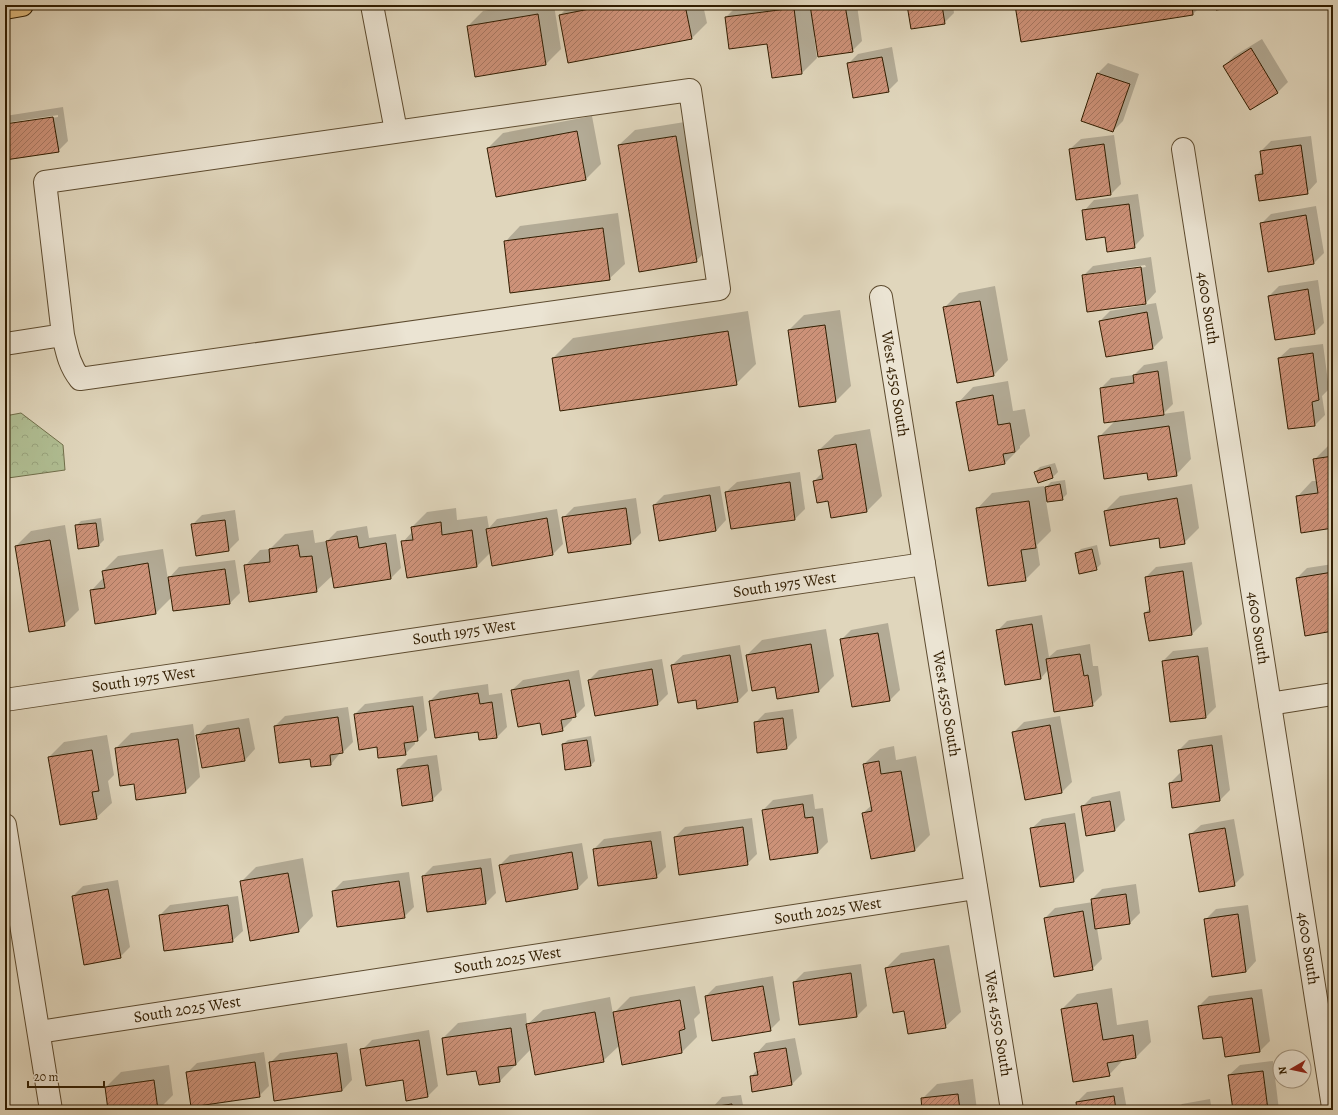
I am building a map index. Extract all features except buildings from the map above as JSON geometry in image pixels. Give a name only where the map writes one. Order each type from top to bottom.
[{"type":"main road","points":[[5,8],[22,5]]},
{"type":"street","points":[[372,5],[396,131]]},
{"type":"street","points":[[690,90],[719,289],[80,379],[73,370],[69,360],[63,335],[45,182],[690,90]]},
{"type":"street","name":"4600 South","points":[[1183,149],[1333,1107]]},
{"type":"street","name":"West 4550 South","points":[[881,297],[1012,1110]]},
{"type":"street","points":[[5,344],[63,335]]},
{"type":"street","name":"South 1975 West","points":[[5,700],[924,564]]},
{"type":"street","points":[[1270,704],[1333,694]]},
{"type":"street","points":[[5,825],[51,1110]]},
{"type":"street","name":"South 2025 West","points":[[38,1032],[976,888]]},
{"type":"green space","points":[[21,413],[63,445],[65,470],[8,478],[5,462],[5,416]]}]
